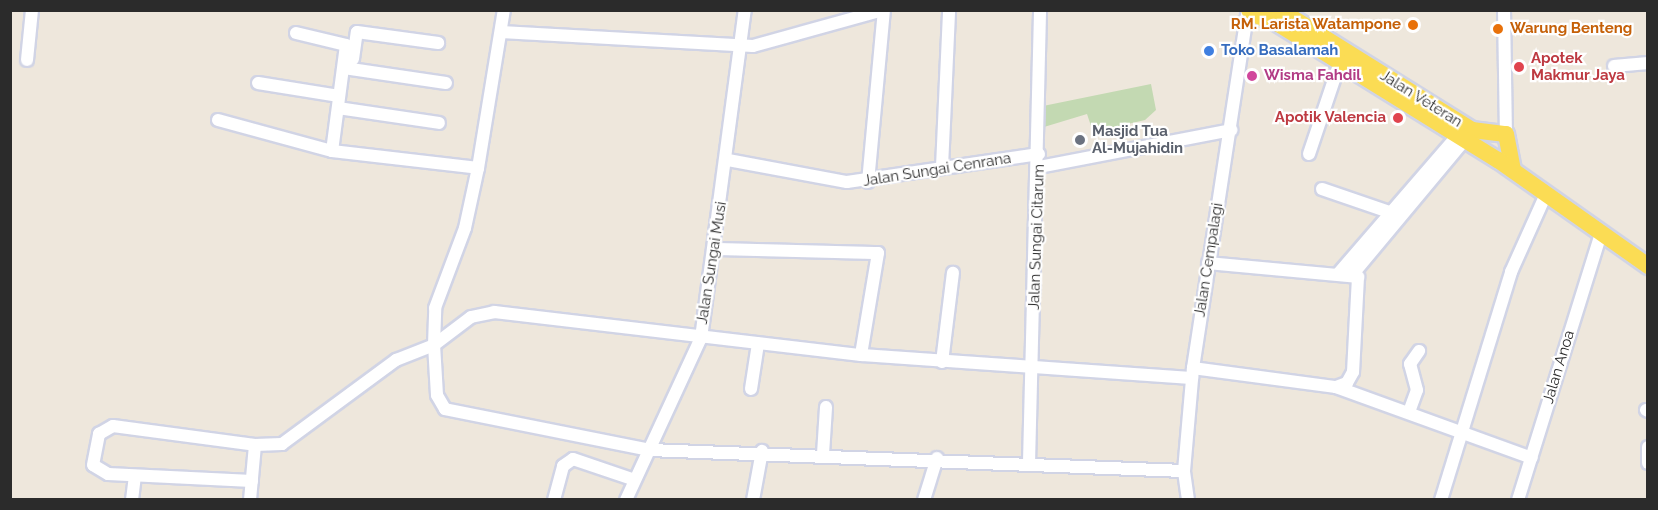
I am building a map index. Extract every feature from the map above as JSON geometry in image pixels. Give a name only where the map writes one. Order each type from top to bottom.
[{"type":"main road","name":"Jalan Veteran","points":[[1261,14],[1295,29],[1465,133],[1647,266]]},
{"type":"main road","name":"Jalan Veteran","points":[[1295,29],[1340,62],[1465,133],[1506,134]]},
{"type":"main road","points":[[1506,134],[1513,170]]},
{"type":"street","points":[[27,60],[32,10]]},
{"type":"street","points":[[504,10],[478,168],[465,228],[435,308],[434,345],[437,394],[445,409],[650,450],[762,451],[1184,471]]},
{"type":"street","name":"Jalan Sungai Musi","points":[[626,500],[701,338],[728,160],[745,10]]},
{"type":"street","points":[[501,32],[741,46],[765,45],[883,10],[868,182]]},
{"type":"street","points":[[942,167],[949,10]]},
{"type":"street","name":"Jalan Sungai Citarum","points":[[1029,463],[1039,167],[1040,10]]},
{"type":"street","points":[[1504,10],[1506,134]]},
{"type":"street","name":"Jalan Cempalagi","points":[[1188,500],[1184,471],[1192,373],[1208,263],[1231,130],[1261,14]]},
{"type":"street","points":[[332,151],[338,102],[357,32],[438,43]]},
{"type":"street","points":[[296,33],[345,44],[348,68]]},
{"type":"street","points":[[1309,154],[1340,62]]},
{"type":"street","points":[[1614,66],[1647,63]]},
{"type":"street","points":[[348,68],[446,83]]},
{"type":"street","points":[[258,83],[439,123]]},
{"type":"street","points":[[218,120],[332,151],[478,168]]},
{"type":"street","points":[[1039,167],[1231,130]]},
{"type":"street","points":[[1338,274],[1389,212],[1465,133]]},
{"type":"street","points":[[1353,274],[1465,133]]},
{"type":"street","name":"Jalan Sungai Cenrana","points":[[728,160],[815,178],[868,182],[942,167],[1039,154]]},
{"type":"street","points":[[1322,189],[1389,212]]},
{"type":"street","points":[[1441,500],[1511,272],[1546,194]]},
{"type":"street","name":"Jalan Anoa","points":[[1518,500],[1601,234]]},
{"type":"street","points":[[714,249],[878,253],[861,355]]},
{"type":"street","points":[[1208,263],[1353,274],[1361,282],[1353,372],[1347,383],[1336,387]]},
{"type":"street","points":[[942,362],[953,273]]},
{"type":"street","points":[[252,481],[135,476],[94,468],[104,429],[120,426],[255,445],[282,444],[396,360],[434,345],[484,312],[861,355],[942,362],[1032,364],[1192,373],[1336,387],[1532,458]]},
{"type":"street","points":[[752,389],[758,344]]},
{"type":"street","points":[[1409,412],[1417,390],[1410,364],[1419,351]]},
{"type":"street","points":[[823,454],[826,407]]},
{"type":"street","points":[[250,500],[255,445]]},
{"type":"street","points":[[1647,447],[1647,463]]},
{"type":"street","points":[[753,500],[762,451]]},
{"type":"street","points":[[924,500],[936,458]]},
{"type":"street","points":[[554,500],[563,466],[573,459],[635,480]]},
{"type":"street","points":[[132,500],[135,476]]},
{"type":"green space","points":[[1151,84],[1156,110],[1145,120],[1093,132],[1087,114],[1044,127],[1043,106]]},
{"type":"place","name":"RM. Larista Watampone","points":[[1413,25]]},
{"type":"place","name":"Warung Benteng","points":[[1498,29]]},
{"type":"place","name":"Toko Basalamah","points":[[1209,51]]},
{"type":"place","name":"Apotek Makmur Jaya","points":[[1519,67]]},
{"type":"place","name":"Wisma Fahdil","points":[[1252,76]]},
{"type":"place","name":"Apotik Valencia","points":[[1398,118]]},
{"type":"place","name":"Masjid Tua Al-Mujahidin","points":[[1080,140]]}]
